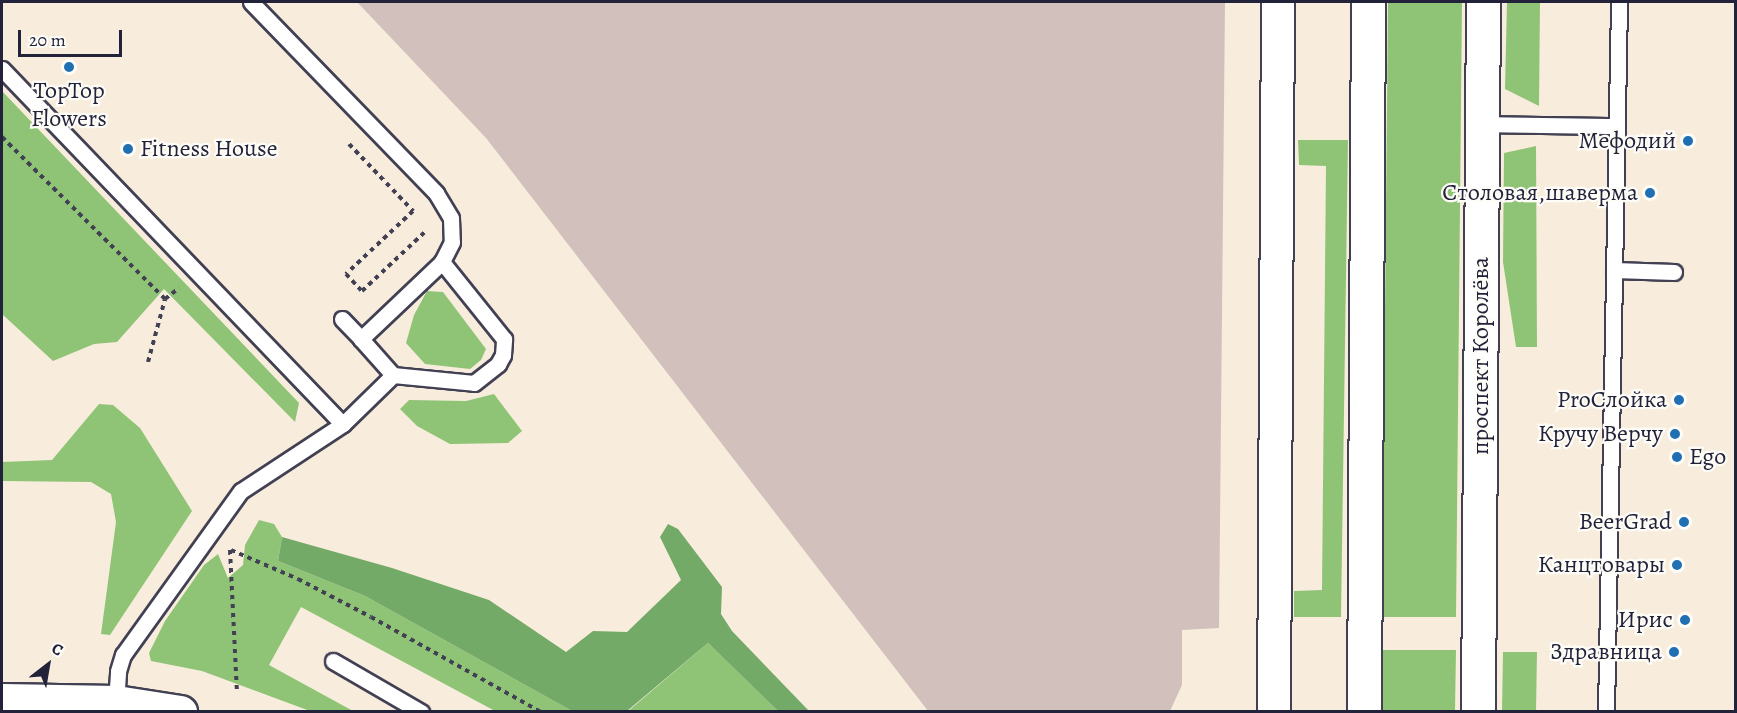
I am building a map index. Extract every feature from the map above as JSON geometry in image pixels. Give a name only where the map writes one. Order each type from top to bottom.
[{"type":"street","points":[[1274,711],[1278,2]]},
{"type":"street","points":[[1364,711],[1368,2]]},
{"type":"street","name":"проспект Королёва","points":[[1478,711],[1483,2]]},
{"type":"street","points":[[2,700],[116,702],[180,711]]},
{"type":"lane","points":[[251,2],[436,193],[451,218],[452,242],[446,255],[361,339]]},
{"type":"lane","points":[[1606,711],[1619,2]]},
{"type":"lane","points":[[2,69],[343,424]]},
{"type":"lane","points":[[1483,124],[1617,126]]},
{"type":"lane","points":[[342,318],[393,375],[474,383],[498,363],[503,355],[504,339],[446,255]]},
{"type":"lane","points":[[1614,270],[1674,272]]},
{"type":"lane","points":[[116,702],[118,671],[123,655],[241,491],[343,424],[393,375]]},
{"type":"lane","points":[[333,661],[421,711]]},
{"type":"path","points":[[2,137],[165,299]]},
{"type":"path","points":[[349,144],[418,217]]},
{"type":"path","points":[[413,211],[346,274],[362,291],[429,228]]},
{"type":"path","points":[[424,222],[446,255]]},
{"type":"path","points":[[148,362],[165,299],[199,274]]},
{"type":"path","points":[[214,527],[231,550],[298,579],[541,711]]},
{"type":"path","points":[[231,550],[237,694]]},
{"type":"shaded area","points":[[357,2],[1225,2],[1219,628],[1182,630],[1182,685],[1170,711],[928,711],[486,138]]},
{"type":"green space","points":[[1388,2],[1462,2],[1456,617],[1382,617]]},
{"type":"green space","points":[[1507,2],[1540,2],[1539,106],[1505,89]]},
{"type":"green space","points":[[2,91],[299,403],[295,422],[164,289],[117,342],[94,344],[53,361],[2,314]]},
{"type":"green space","points":[[1298,140],[1348,140],[1341,617],[1294,617],[1294,591],[1322,590],[1326,166],[1299,165]]},
{"type":"green space","points":[[1536,146],[1537,347],[1516,347],[1503,262],[1504,153]]},
{"type":"green space","points":[[427,291],[443,292],[486,349],[481,360],[470,369],[425,364],[406,343],[414,315]]},
{"type":"green space","points":[[494,394],[522,431],[508,443],[450,444],[417,426],[400,409],[409,400],[466,401]]},
{"type":"green space","points":[[99,404],[113,405],[140,428],[192,511],[110,635],[101,634],[116,522],[111,494],[91,482],[2,481],[2,462],[52,460]]},
{"type":"green space","points":[[259,520],[274,524],[282,537],[278,561],[365,596],[572,711],[495,711],[301,607],[269,665],[353,711],[310,711],[202,671],[151,661],[149,653],[165,621],[204,565],[218,554],[228,578],[243,565],[245,545]]},
{"type":"green space","points":[[668,524],[678,529],[722,587],[721,614],[732,631],[809,711],[778,711],[708,643],[627,711],[572,711],[365,596],[278,561],[282,537],[392,568],[489,600],[566,652],[593,631],[627,632],[681,580],[660,537]]},
{"type":"green space","points":[[708,643],[778,711],[627,712]]},
{"type":"green space","points":[[1382,650],[1456,650],[1455,711],[1381,711]]},
{"type":"green space","points":[[1503,652],[1537,652],[1536,711],[1502,711]]},
{"type":"place","name":"TopTop Flowers","points":[[69,67]]},
{"type":"place","name":"Мефодий","points":[[1688,141]]},
{"type":"place","name":"Fitness House","points":[[128,149]]},
{"type":"place","name":"Столовая,шаверма","points":[[1650,193]]},
{"type":"place","name":"ProСлойка","points":[[1679,400]]},
{"type":"place","name":"Кручу Верчу","points":[[1675,434]]},
{"type":"place","name":"Ego","points":[[1677,457]]},
{"type":"place","name":"BeerGrad","points":[[1684,522]]},
{"type":"place","name":"Канцтовары","points":[[1677,565]]},
{"type":"place","name":"Ирис","points":[[1685,620]]},
{"type":"place","name":"Здравница","points":[[1674,652]]}]
